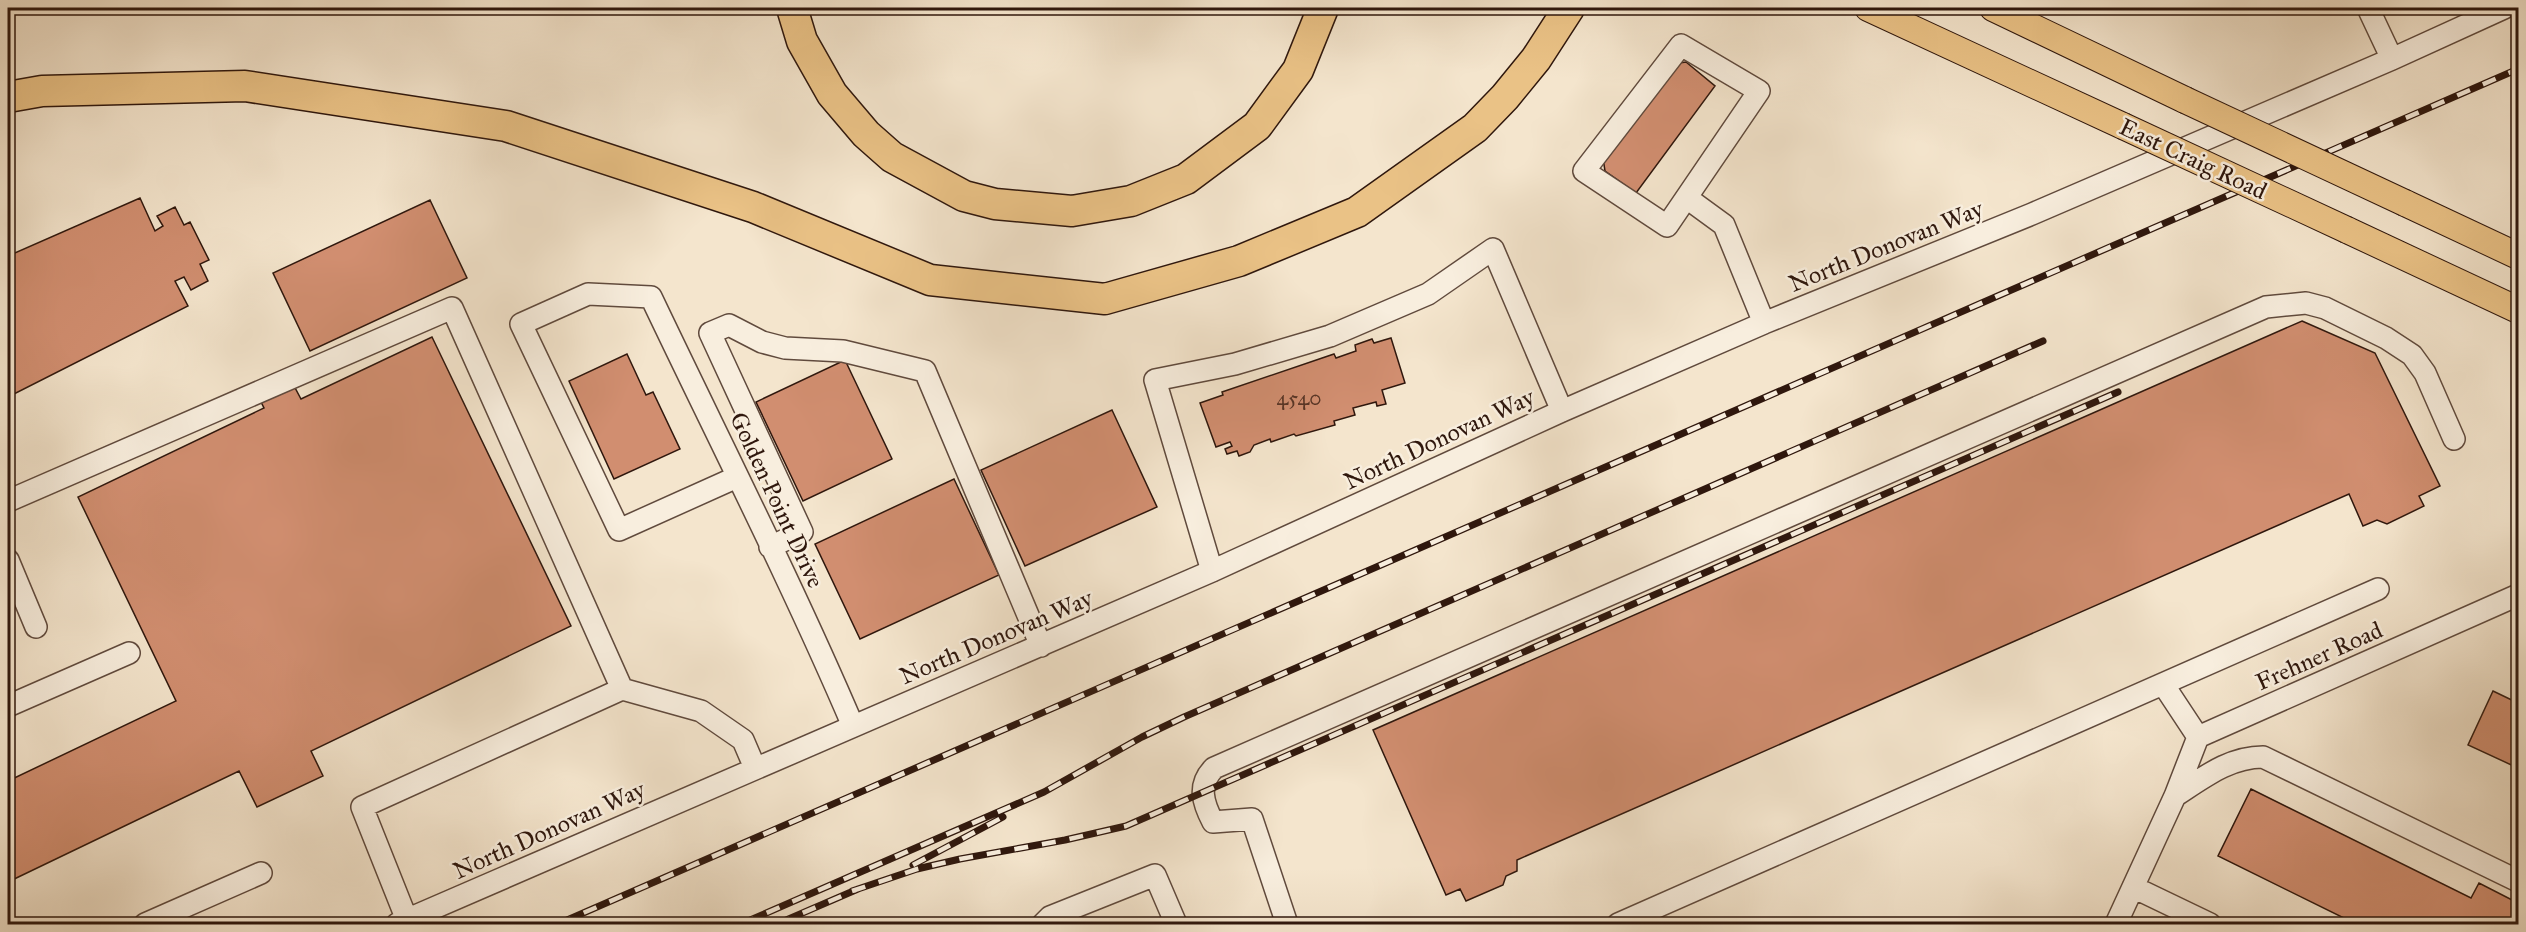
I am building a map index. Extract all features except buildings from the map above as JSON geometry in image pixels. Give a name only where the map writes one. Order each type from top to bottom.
[{"type":"highway","points":[[792,8],[802,41],[832,94],[866,134],[892,157],[964,196],[996,204],[1072,211],[1131,201],[1186,179],[1257,126],[1298,70],[1323,8]]},
{"type":"highway","points":[[8,97],[42,91],[245,86],[506,126],[753,207],[930,280],[1105,299],[1239,261],[1357,212],[1476,128],[1536,59],[1569,8]]},
{"type":"main road","name":"East Craig Road","points":[[1868,8],[2518,310]]},
{"type":"main road","name":"East Craig Road","points":[[1993,8],[2518,256]]},
{"type":"street","points":[[2368,8],[2392,59]]},
{"type":"street","name":"North Donovan Way","points":[[402,922],[1212,571],[1562,411],[1764,323],[2032,214],[2392,59],[2504,8]]},
{"type":"street","points":[[1681,45],[1759,91],[1687,198],[1667,226],[1584,171],[1681,45]]},
{"type":"street","points":[[1687,198],[1724,225],[1764,323]]},
{"type":"street","points":[[1212,571],[1155,380],[1235,364],[1330,336],[1428,294],[1493,249],[1562,411]]},
{"type":"street","name":"Golden Point Drive","points":[[737,477],[619,530],[521,324],[588,294],[651,297],[771,547],[854,726]]},
{"type":"street","points":[[1287,924],[1252,819],[1213,822],[1203,802],[1205,777],[1214,768],[2266,307],[2306,303],[2325,308],[2386,338],[2412,355],[2425,373],[2454,439]]},
{"type":"street","points":[[8,501],[452,308],[622,689]]},
{"type":"street","points":[[771,547],[802,532],[710,333],[729,326],[762,342],[785,348],[843,351],[925,370],[1041,646]]},
{"type":"street","points":[[8,560],[36,627]]},
{"type":"street","points":[[1618,924],[2378,589]]},
{"type":"street","name":"Frehner Road","points":[[2198,737],[2518,595]]},
{"type":"street","points":[[8,706],[129,653]]},
{"type":"street","points":[[2116,924],[2175,796],[2198,737],[2163,684]]},
{"type":"street","points":[[402,922],[362,807],[622,689],[700,711],[743,740],[754,768]]},
{"type":"street","points":[[2175,796],[2221,767],[2245,757],[2263,757],[2518,881]]},
{"type":"street","points":[[145,924],[169,920],[261,873]]},
{"type":"street","points":[[1042,924],[1050,917],[1155,875],[1176,924]]},
{"type":"street","points":[[2133,887],[2210,924]]},
{"type":"railway","points":[[558,924],[2518,69]]},
{"type":"railway","points":[[741,924],[1044,792],[1142,737],[1184,717],[2043,341]]},
{"type":"railway","points":[[852,891],[917,869],[1126,826],[2118,392]]},
{"type":"railway","points":[[913,865],[1003,817]]},
{"type":"railway","points":[[777,924],[858,889]]}]
